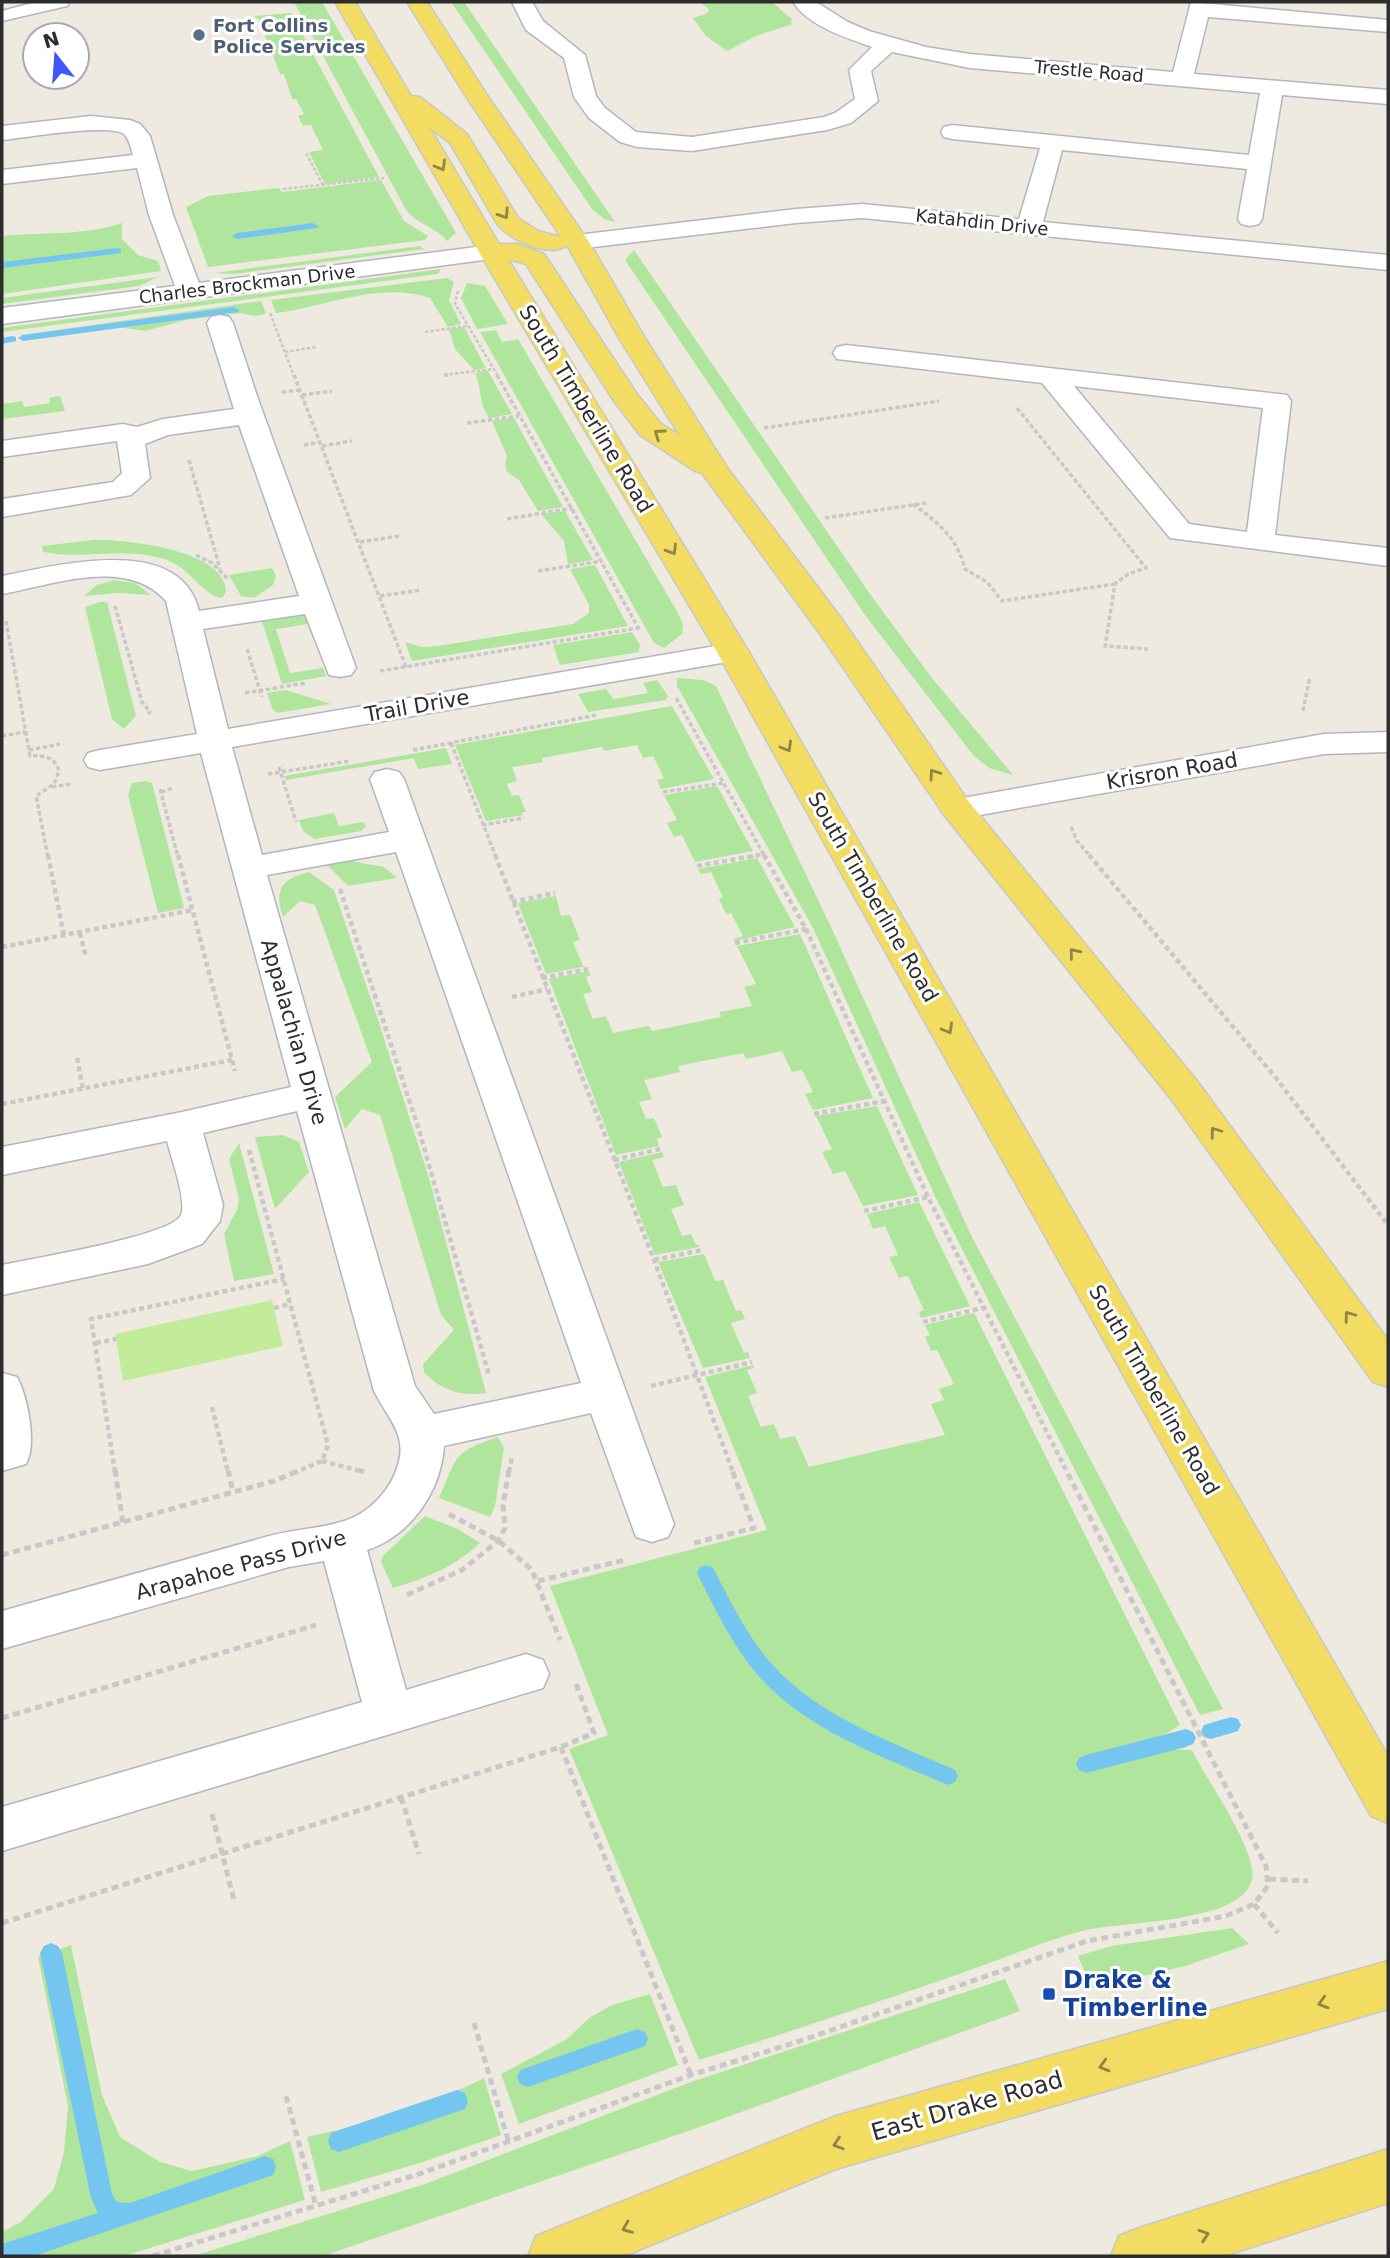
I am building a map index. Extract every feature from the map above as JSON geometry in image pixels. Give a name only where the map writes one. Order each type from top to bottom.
[{"type":"main road","name":"South Timberline Road","points":[[345,2],[491,252],[733,652],[1388,1801]]},
{"type":"main road","points":[[418,2],[478,97],[577,242],[632,338],[716,471],[830,625],[957,809],[1184,1090],[1388,1371]]},
{"type":"main road","points":[[397,91],[459,139],[508,222],[518,232],[534,240],[577,242]]},
{"type":"main road","points":[[491,252],[517,251],[535,260],[626,398],[650,429],[716,471]]},
{"type":"main road","name":"East Drake Road","points":[[556,2256],[836,2143],[1388,1985]]},
{"type":"main road","points":[[1139,2256],[1388,2176]]},
{"type":"street","points":[[3,15],[60,2]]},
{"type":"street","points":[[522,2],[534,25],[574,55],[585,97],[597,113],[628,137],[645,142],[692,144],[843,118],[867,101],[860,70],[887,45]]},
{"type":"street","name":"Trestle Road","points":[[803,2],[821,17],[845,30],[887,45],[970,61],[1388,97]]},
{"type":"street","points":[[1182,78],[1200,6],[1382,26],[1380,2]]},
{"type":"street","points":[[1250,219],[1272,86]]},
{"type":"street","points":[[2,133],[78,124],[122,125],[132,130],[138,136],[161,215],[190,292]]},
{"type":"street","points":[[953,132],[1259,163]]},
{"type":"street","points":[[1029,226],[1053,142]]},
{"type":"street","points":[[2,177],[146,160]]},
{"type":"street","name":"Katahdin Drive","points":[[577,242],[796,216],[862,211],[1388,262]]},
{"type":"street","name":"Charles Brockman Drive","points":[[2,316],[491,252]]},
{"type":"street","points":[[220,323],[340,667]]},
{"type":"street","points":[[846,353],[1277,401],[1260,542]]},
{"type":"street","points":[[1050,375],[1180,532],[1388,557]]},
{"type":"street","points":[[2,508],[121,489],[136,478],[137,472],[130,448],[131,441],[139,436],[163,428],[250,415]]},
{"type":"street","points":[[2,449],[123,432],[139,436]]},
{"type":"street","name":"Appalachian Drive","points":[[3,599],[110,567],[142,570],[165,580],[181,599],[214,742],[248,868],[395,1391],[415,1419],[421,1434]]},
{"type":"street","points":[[186,622],[316,603]]},
{"type":"street","name":"Trail Drive","points":[[100,760],[733,652]]},
{"type":"street","name":"Krisron Road","points":[[957,809],[1324,744],[1388,742]]},
{"type":"street","points":[[373,769],[408,839],[625,1390],[652,1524]]},
{"type":"street","points":[[248,868],[408,839]]},
{"type":"street","points":[[2,1161],[182,1125],[311,1095]]},
{"type":"street","points":[[2,1280],[148,1249],[188,1234],[200,1221],[203,1205],[182,1125]]},
{"type":"street","points":[[2,1389],[11,1451],[2,1454]]},
{"type":"street","points":[[421,1434],[625,1390]]},
{"type":"street","name":"Arapahoe Pass Drive","points":[[2,1630],[307,1544],[341,1539],[377,1526],[400,1504],[416,1476],[423,1449],[421,1434]]},
{"type":"street","points":[[341,1539],[389,1715]]},
{"type":"street","points":[[2,1829],[526,1674]]},
{"type":"path","points":[[306,153],[323,185]]},
{"type":"path","points":[[283,189],[384,178]]},
{"type":"path","points":[[460,286],[454,304],[494,369],[644,639]]},
{"type":"path","points":[[268,307],[407,667]]},
{"type":"path","points":[[425,332],[467,326]]},
{"type":"path","points":[[285,352],[316,347]]},
{"type":"path","points":[[444,375],[494,369]]},
{"type":"path","points":[[302,395],[332,391]]},
{"type":"path","points":[[764,428],[942,400]]},
{"type":"path","points":[[914,504],[943,524],[962,552],[965,569],[987,582],[1002,601],[1115,584],[1128,574],[1146,568],[1013,403]]},
{"type":"path","points":[[467,423],[519,415]]},
{"type":"path","points":[[322,446],[352,441]]},
{"type":"path","points":[[179,454],[188,459],[192,466],[220,570]]},
{"type":"path","points":[[825,518],[926,503]]},
{"type":"path","points":[[507,519],[572,508]]},
{"type":"path","points":[[359,542],[399,536]]},
{"type":"path","points":[[538,571],[602,561]]},
{"type":"path","points":[[1115,584],[1105,646],[1148,649]]},
{"type":"path","points":[[380,596],[421,590]]},
{"type":"path","points":[[112,596],[142,702],[150,712],[142,720]]},
{"type":"path","points":[[3,599],[30,756],[48,757],[58,766],[58,777],[49,788],[36,796],[64,936]]},
{"type":"path","points":[[380,671],[638,628]]},
{"type":"path","points":[[244,638],[263,703]]},
{"type":"path","points":[[1302,719],[1310,677]]},
{"type":"path","points":[[237,695],[313,682]]},
{"type":"path","points":[[153,2256],[509,2143],[691,2075],[800,2041],[1087,1941],[1216,1918],[1254,1904],[1268,1886],[1266,1866],[928,1197],[806,929],[672,690]]},
{"type":"path","points":[[664,703],[677,700]]},
{"type":"path","points":[[411,750],[597,715]]},
{"type":"path","points":[[2,736],[25,732]]},
{"type":"path","points":[[29,750],[68,743]]},
{"type":"path","points":[[451,743],[654,1260],[754,1528],[686,1545]]},
{"type":"path","points":[[277,760],[299,831]]},
{"type":"path","points":[[267,775],[280,772],[373,769]]},
{"type":"path","points":[[663,792],[723,782]]},
{"type":"path","points":[[49,788],[79,783]]},
{"type":"path","points":[[159,785],[235,1073]]},
{"type":"path","points":[[482,825],[524,818]]},
{"type":"path","points":[[1079,820],[1071,825],[1077,841],[1209,995],[1324,1136],[1388,1224]]},
{"type":"path","points":[[697,866],[765,854]]},
{"type":"path","points":[[332,882],[340,888],[386,1018],[434,1178],[489,1378]]},
{"type":"path","points":[[512,902],[555,894]]},
{"type":"path","points":[[2,947],[193,910]]},
{"type":"path","points":[[735,943],[806,929]]},
{"type":"path","points":[[80,933],[86,957]]},
{"type":"path","points":[[542,978],[588,969]]},
{"type":"path","points":[[501,999],[547,989]]},
{"type":"path","points":[[77,1058],[83,1090]]},
{"type":"path","points":[[2,1104],[232,1060]]},
{"type":"path","points":[[814,1114],[884,1101]]},
{"type":"path","points":[[246,1139],[326,1433],[328,1445],[322,1461]]},
{"type":"path","points":[[613,1160],[660,1149]]},
{"type":"path","points":[[864,1211],[928,1197]]},
{"type":"path","points":[[654,1260],[702,1250]]},
{"type":"path","points":[[123,1524],[91,1319],[284,1279]]},
{"type":"path","points":[[274,1308],[291,1304]]},
{"type":"path","points":[[923,1322],[983,1308]]},
{"type":"path","points":[[96,1343],[116,1339]]},
{"type":"path","points":[[625,1390],[752,1362]]},
{"type":"path","points":[[212,1407],[233,1492]]},
{"type":"path","points":[[397,1598],[429,1588],[472,1563],[499,1541],[505,1529],[503,1504],[513,1447]]},
{"type":"path","points":[[2,1555],[233,1492],[297,1473],[322,1461],[375,1474]]},
{"type":"path","points":[[538,1581],[633,1558]]},
{"type":"path","points":[[2,1718],[319,1624]]},
{"type":"path","points":[[561,1746],[691,2075]]},
{"type":"path","points":[[401,1797],[419,1854]]},
{"type":"path","points":[[209,1803],[234,1900]]},
{"type":"path","points":[[1269,1879],[1308,1881]]},
{"type":"path","points":[[1254,1904],[1279,1933]]},
{"type":"path","points":[[474,2024],[509,2143]]},
{"type":"path","points":[[286,2096],[316,2206]]},
{"type":"green space","points":[[294,2],[322,2],[456,233],[447,241],[414,218],[405,208]]},
{"type":"green space","points":[[451,2],[464,2],[615,222],[604,219],[592,209]]},
{"type":"green space","points":[[699,2],[772,2],[793,20],[790,21],[793,24],[756,36],[727,51],[706,36],[693,18],[708,13],[709,9]]},
{"type":"green space","points":[[291,13],[379,177],[325,184],[309,152],[323,150],[311,125],[303,126],[298,116],[304,114],[296,99],[292,99],[284,74],[280,74],[259,20],[254,16]]},
{"type":"green space","points":[[381,180],[404,221],[428,236],[425,240],[208,267],[186,207],[208,196],[279,188],[282,192]]},
{"type":"green space","points":[[122,223],[122,239],[138,255],[158,261],[161,271],[2,294],[2,236],[77,232]]},
{"type":"green space","points":[[420,246],[424,249],[234,274],[215,273]]},
{"type":"green space","points":[[634,250],[870,594],[932,678],[1013,775],[989,768],[973,755],[865,615],[625,260]]},
{"type":"green space","points":[[441,269],[438,274],[2,332],[2,328]]},
{"type":"green space","points":[[158,277],[139,286],[2,304],[2,298]]},
{"type":"green space","points":[[447,278],[454,282],[449,300],[461,324],[448,327],[430,298],[411,294],[372,294],[276,313],[271,300]]},
{"type":"green space","points":[[467,283],[485,286],[508,324],[477,329],[461,298]]},
{"type":"green space","points":[[261,301],[266,314],[254,316],[241,313],[186,320],[145,331],[110,326],[23,338],[21,335]]},
{"type":"green space","points":[[464,327],[486,368],[474,370],[455,349],[449,329]]},
{"type":"green space","points":[[496,330],[502,342],[518,339],[678,613],[683,625],[682,634],[664,648],[654,643],[480,332]]},
{"type":"green space","points":[[488,371],[512,414],[489,418],[483,406],[475,373]]},
{"type":"green space","points":[[60,396],[65,411],[2,419],[2,404],[22,401],[24,407],[50,403],[49,398]]},
{"type":"green space","points":[[514,418],[563,507],[538,511],[519,480],[507,472],[507,456],[492,421]]},
{"type":"green space","points":[[565,511],[593,560],[568,564],[564,541],[541,514]]},
{"type":"green space","points":[[94,540],[150,545],[193,557],[210,566],[222,578],[226,592],[222,598],[214,596],[180,567],[161,558],[131,554],[72,555],[43,552],[42,546]]},
{"type":"green space","points":[[595,565],[628,626],[412,661],[405,642],[422,647],[438,646],[573,624],[589,613],[589,605],[570,569]]},
{"type":"green space","points":[[272,568],[276,576],[273,585],[254,598],[241,596],[229,575]]},
{"type":"green space","points":[[114,580],[135,583],[151,595],[118,593],[84,596],[97,585]]},
{"type":"green space","points":[[107,602],[136,716],[124,729],[112,719],[85,607]]},
{"type":"green space","points":[[305,614],[308,624],[276,629],[290,673],[323,668],[326,676],[282,684],[262,621]]},
{"type":"green space","points":[[632,632],[640,645],[639,652],[560,665],[553,645]]},
{"type":"green space","points":[[677,678],[703,680],[716,686],[831,927],[971,1235],[1223,1709],[1200,1715],[935,1196],[813,928],[677,686]]},
{"type":"green space","points":[[657,680],[668,696],[666,700],[588,712],[578,694],[606,689],[613,699],[648,693],[643,683]]},
{"type":"green space","points":[[286,690],[331,704],[277,713],[272,708],[267,693]]},
{"type":"green space","points":[[672,706],[714,779],[661,789],[657,780],[664,778],[653,756],[643,758],[637,745],[604,751],[602,747],[542,758],[543,762],[512,767],[517,781],[507,784],[512,796],[519,795],[526,812],[522,812],[523,815],[486,821],[455,745]]},
{"type":"green space","points":[[446,748],[452,764],[418,769],[414,758],[286,780],[284,776]]},
{"type":"green space","points":[[132,783],[152,783],[184,908],[158,913],[128,795]]},
{"type":"green space","points":[[717,786],[753,851],[695,862],[682,835],[674,837],[667,823],[677,820],[664,795]]},
{"type":"green space","points":[[334,813],[339,826],[364,822],[366,826],[361,831],[315,839],[303,831],[299,820]]},
{"type":"green space","points":[[757,858],[795,927],[734,941],[733,939],[743,936],[731,913],[726,914],[719,899],[723,897],[711,872],[701,874],[698,869]]},
{"type":"green space","points":[[350,861],[384,867],[397,878],[348,886],[326,864]]},
{"type":"green space","points":[[309,872],[334,890],[429,1178],[486,1393],[452,1391],[424,1372],[423,1364],[454,1330],[441,1315],[380,1115],[362,1109],[345,1129],[335,1097],[372,1062],[315,905],[300,901],[283,917],[280,908],[280,893],[286,882]]},
{"type":"green space","points":[[556,896],[561,916],[570,915],[580,940],[573,942],[583,966],[587,966],[546,974],[518,903]]},
{"type":"green space","points":[[800,934],[873,1098],[813,1110],[805,1094],[813,1092],[802,1070],[792,1072],[782,1051],[746,1059],[743,1053],[678,1066],[680,1072],[644,1080],[652,1099],[639,1102],[646,1119],[654,1118],[662,1137],[657,1139],[659,1146],[616,1155],[549,979],[589,971],[591,975],[586,977],[592,992],[583,994],[593,1019],[606,1016],[613,1033],[649,1026],[652,1031],[721,1017],[720,1012],[752,1006],[744,987],[756,984],[737,946]]},
{"type":"green space","points":[[877,1106],[918,1195],[863,1206],[845,1171],[833,1174],[822,1152],[832,1149],[816,1116]]},
{"type":"green space","points":[[283,1135],[299,1142],[309,1172],[275,1209],[255,1137]]},
{"type":"green space","points":[[239,1143],[274,1274],[234,1281],[224,1234],[237,1210],[239,1199],[229,1159]]},
{"type":"green space","points":[[662,1152],[664,1157],[652,1160],[663,1187],[676,1185],[684,1205],[671,1209],[682,1236],[691,1234],[700,1247],[655,1255],[619,1162]]},
{"type":"green space","points":[[919,1202],[970,1306],[921,1318],[919,1312],[924,1310],[908,1276],[899,1278],[889,1257],[898,1255],[885,1226],[873,1229],[867,1214]]},
{"type":"green space","points":[[704,1254],[715,1281],[723,1280],[736,1311],[741,1310],[745,1319],[731,1323],[744,1353],[748,1352],[750,1358],[703,1368],[658,1262]]},
{"type":"green space","points":[[272,1300],[283,1346],[123,1381],[115,1334]]},
{"type":"green space","points":[[974,1313],[1180,1725],[1159,1738],[1084,1759],[1088,1770],[1165,1749],[1192,1750],[1241,1836],[1252,1871],[1251,1883],[1241,1896],[1201,1914],[1067,1935],[864,2007],[699,2060],[569,1749],[608,1735],[550,1586],[767,1530],[705,1377],[753,1365],[754,1368],[747,1370],[757,1393],[748,1396],[761,1427],[774,1424],[780,1439],[795,1436],[809,1467],[945,1435],[931,1404],[944,1400],[939,1389],[954,1384],[937,1350],[931,1351],[925,1337],[930,1335],[925,1325]]},
{"type":"green space","points":[[498,1437],[504,1448],[495,1506],[490,1517],[439,1498],[458,1458],[472,1447]]},
{"type":"green space","points":[[425,1516],[458,1529],[480,1543],[440,1571],[393,1588],[381,1562],[383,1556]]},
{"type":"green space","points":[[1232,1928],[1249,1944],[1185,1966],[1092,1988],[1078,1956],[1112,1946]]},
{"type":"green space","points":[[71,1945],[102,2095],[120,2137],[160,2162],[192,2171],[258,2156],[290,2141],[305,2200],[124,2256],[2,2256],[2,2232],[21,2222],[54,2189],[64,2152],[68,2106],[38,1957]]},
{"type":"green space","points":[[1005,1979],[1020,2011],[697,2128],[323,2256],[193,2256],[425,2184],[691,2082]]},
{"type":"green space","points":[[650,1994],[678,2065],[519,2124],[501,2074],[567,2039],[589,2018],[612,2005]]},
{"type":"green space","points":[[484,2078],[501,2135],[420,2163],[321,2192],[307,2137],[397,2113]]},
{"type":"waterway","points":[[237,236],[313,226]]},
{"type":"waterway","points":[[2,265],[117,251]]},
{"type":"waterway","points":[[23,338],[234,310]]},
{"type":"waterway","points":[[2,341],[12,339]]},
{"type":"waterway","points":[[706,1573],[747,1646],[780,1685],[824,1716],[948,1776]]},
{"type":"waterway","points":[[1211,1731],[1231,1725]]},
{"type":"waterway","points":[[1086,1764],[1186,1738]]},
{"type":"waterway","points":[[51,1953],[102,2198],[111,2213],[130,2214],[265,2167]]},
{"type":"waterway","points":[[528,2077],[637,2039]]},
{"type":"waterway","points":[[339,2141],[457,2101]]},
{"type":"waterway","points":[[2,2255],[123,2216]]},
{"type":"place","name":"Fort Collins Police Services","points":[[199,35]]},
{"type":"place","name":"Drake & Timberline","points":[[1049,1994]]}]
